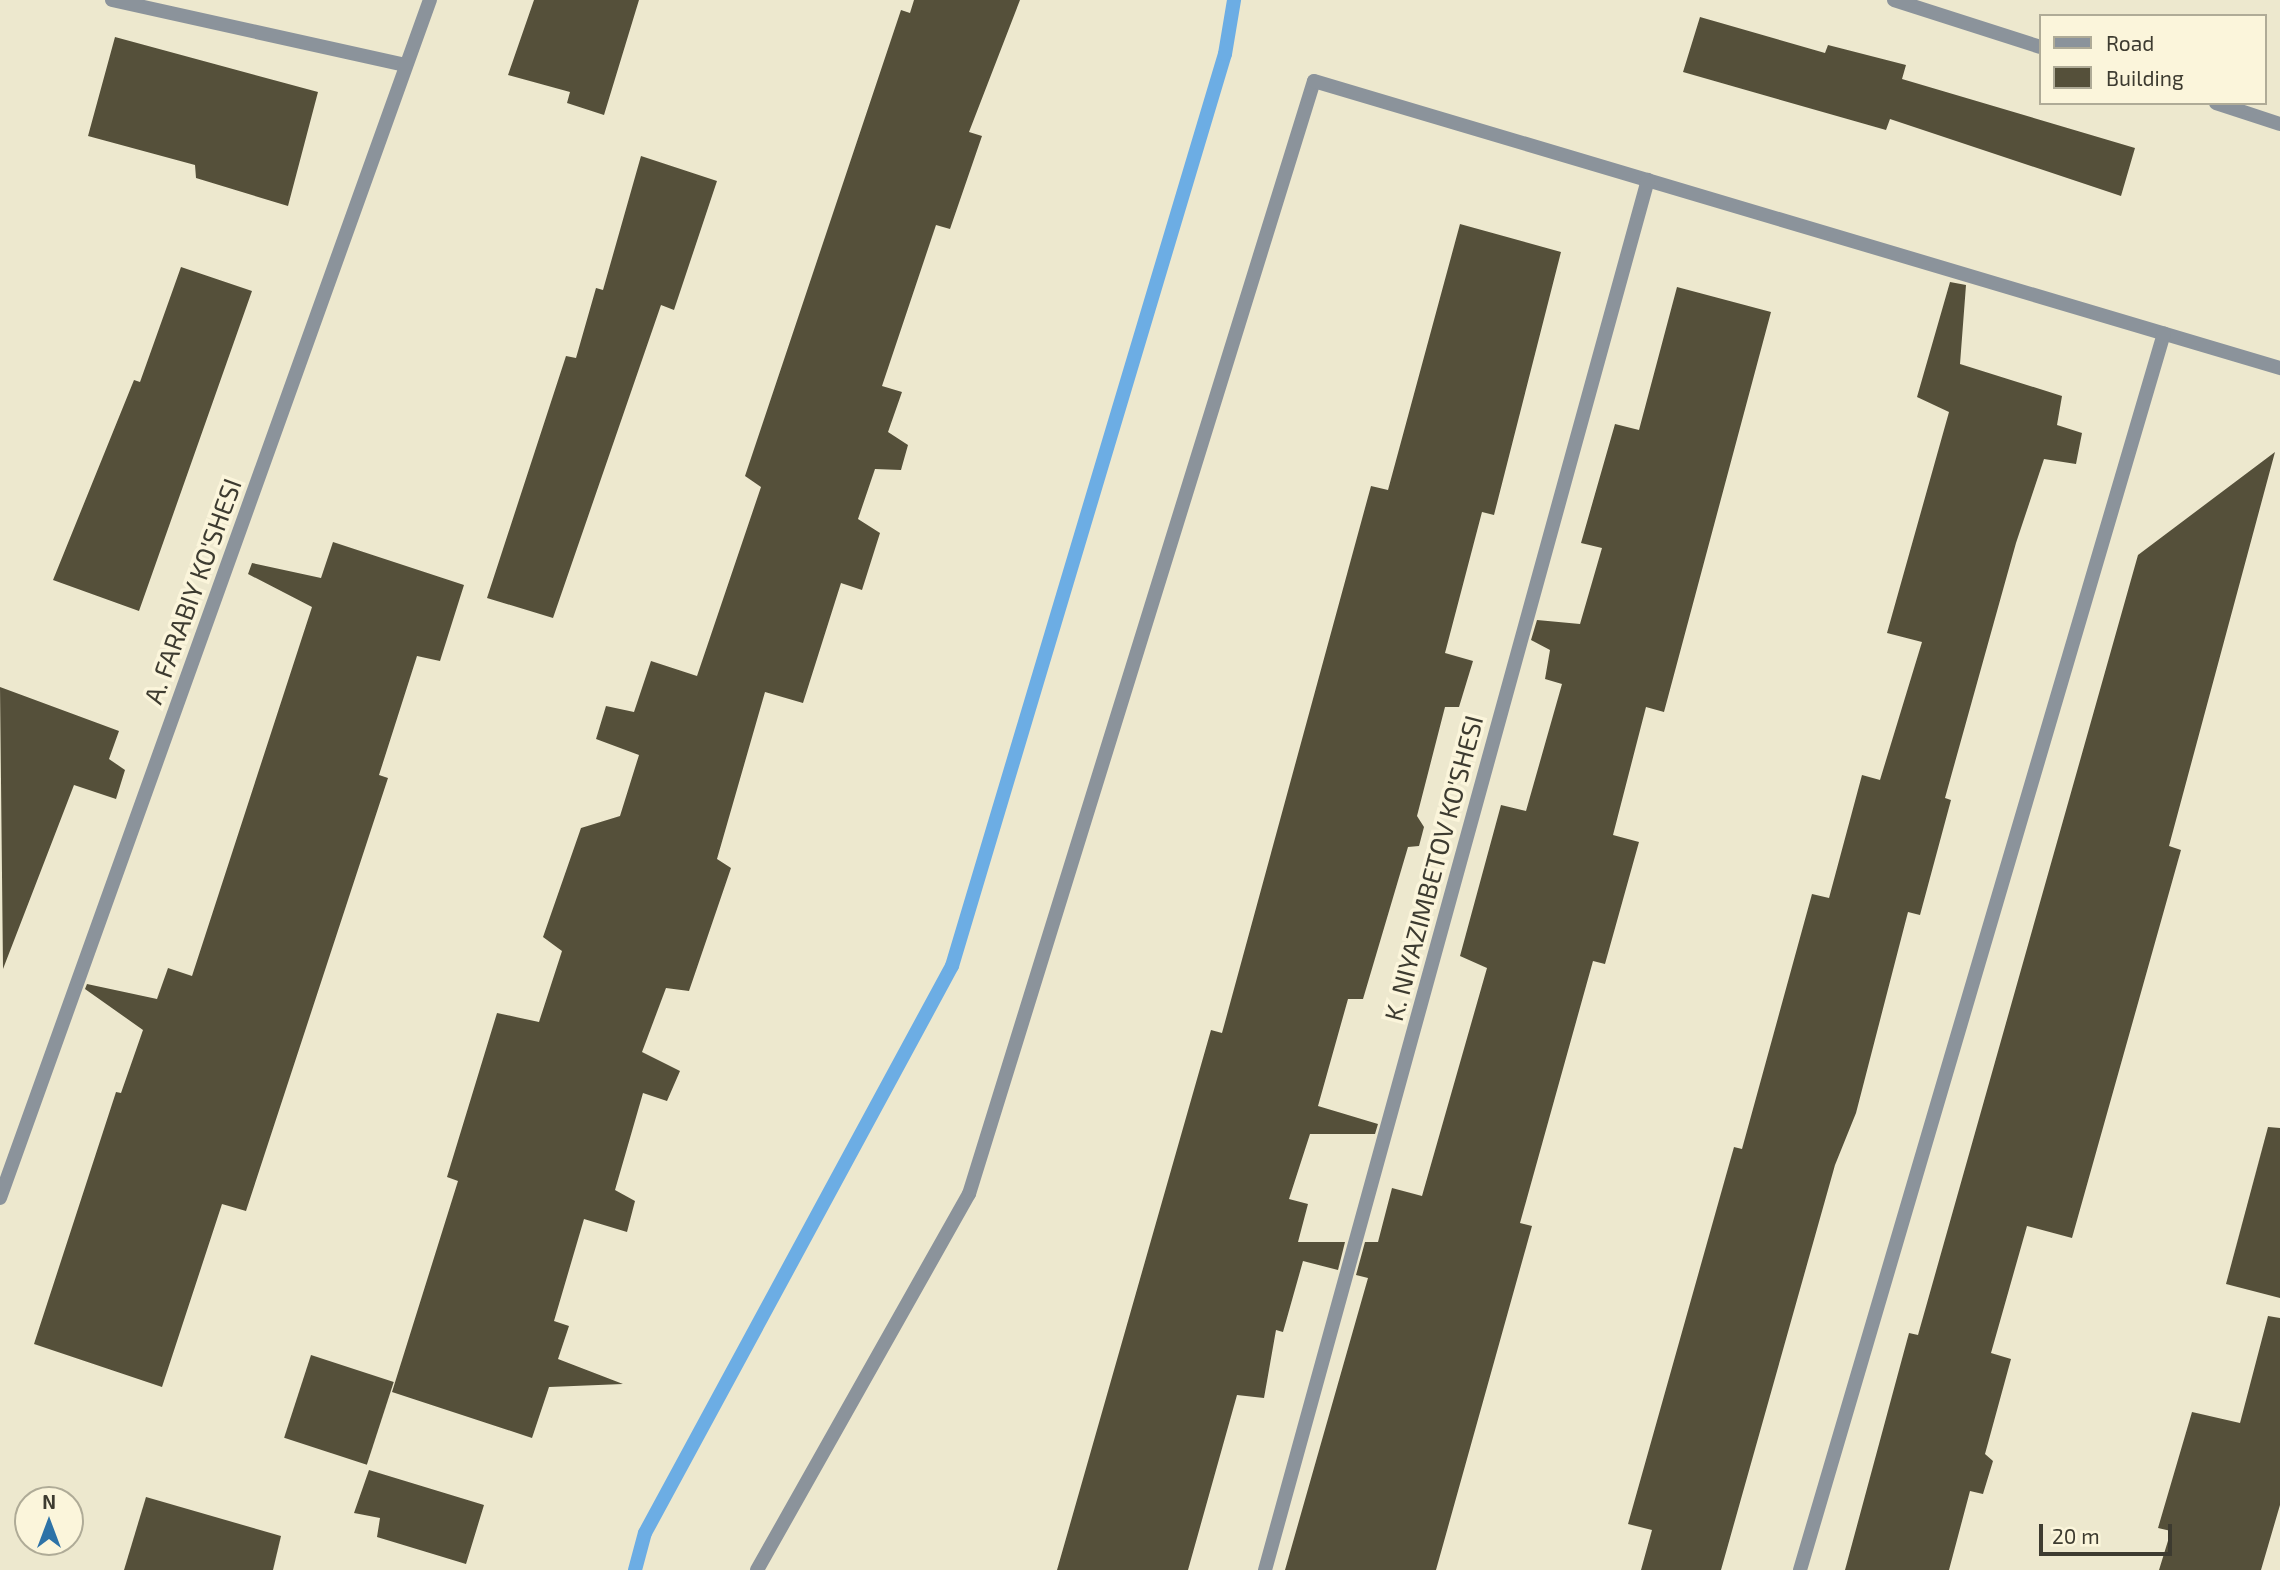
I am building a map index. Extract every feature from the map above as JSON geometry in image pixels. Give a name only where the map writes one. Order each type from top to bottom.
[{"type":"street","points":[[112,0],[406,65]]},
{"type":"street","name":"A. FARABIY KO'SHESI","points":[[0,1198],[430,0]]},
{"type":"street","points":[[1894,0],[2038,46]]},
{"type":"street","points":[[757,1570],[969,1194],[1314,81],[2280,368]]},
{"type":"street","points":[[2222,105],[2280,124]]},
{"type":"street","name":"K. NIYAZIMBETOV KO'SHESI","points":[[1265,1570],[1648,180]]},
{"type":"street","points":[[1800,1570],[2164,333]]},
{"type":"building","points":[[534,0],[639,0],[604,115],[567,103],[570,92],[508,75]]},
{"type":"building","points":[[914,0],[1020,0],[969,132],[982,136],[950,229],[936,225],[882,386],[902,392],[888,432],[908,445],[901,470],[875,469],[858,519],[880,533],[862,590],[841,583],[803,703],[765,692],[717,859],[731,868],[689,991],[666,988],[642,1052],[680,1071],[667,1101],[643,1093],[615,1190],[635,1201],[627,1232],[584,1219],[554,1321],[569,1326],[558,1359],[623,1384],[549,1387],[532,1438],[392,1392],[458,1181],[447,1177],[497,1013],[539,1022],[562,951],[543,937],[581,828],[620,816],[639,755],[596,739],[606,706],[634,712],[651,661],[697,676],[761,487],[745,476],[901,10],[910,13]]},
{"type":"building","points":[[1700,17],[1825,53],[1828,45],[1906,65],[1902,79],[2135,148],[2121,196],[1890,119],[1886,130],[1683,72]]},
{"type":"building","points":[[115,37],[318,92],[288,206],[196,178],[195,165],[88,136]]},
{"type":"building","points":[[641,156],[717,181],[674,310],[661,305],[553,618],[487,598],[566,356],[576,358],[596,288],[603,290]]},
{"type":"building","points":[[1460,224],[1561,252],[1494,515],[1482,512],[1445,653],[1473,661],[1459,707],[1445,707],[1417,816],[1424,827],[1419,846],[1408,847],[1363,999],[1348,999],[1318,1106],[1378,1124],[1375,1134],[1310,1134],[1289,1199],[1308,1204],[1298,1242],[1345,1242],[1338,1270],[1303,1261],[1283,1332],[1276,1330],[1264,1398],[1237,1395],[1188,1570],[1057,1570],[1211,1030],[1222,1033],[1371,486],[1388,490]]},
{"type":"building","points":[[181,267],[252,291],[139,611],[53,580],[134,380],[140,382]]},
{"type":"building","points":[[1950,282],[1966,285],[1960,364],[2062,396],[2057,425],[2082,433],[2076,464],[2044,459],[2016,543],[1945,798],[1951,800],[1920,915],[1908,912],[1856,1113],[1835,1165],[1721,1570],[1641,1570],[1652,1530],[1628,1524],[1734,1147],[1742,1149],[1812,894],[1829,898],[1862,775],[1880,780],[1922,642],[1887,633],[1949,412],[1917,397]]},
{"type":"building","points":[[1677,287],[1771,312],[1664,712],[1646,707],[1613,835],[1639,842],[1605,964],[1593,961],[1520,1223],[1532,1226],[1436,1570],[1285,1570],[1368,1278],[1356,1275],[1365,1242],[1378,1242],[1392,1188],[1422,1196],[1487,968],[1460,956],[1501,805],[1526,811],[1562,684],[1545,679],[1550,650],[1531,640],[1537,620],[1580,624],[1602,548],[1581,543],[1615,424],[1639,430]]},
{"type":"building","points":[[2275,452],[2169,846],[2181,850],[2072,1238],[2027,1226],[1991,1353],[2011,1359],[1985,1454],[1993,1461],[1983,1494],[1970,1491],[1949,1570],[1845,1570],[1909,1333],[1918,1335],[2138,555]]},
{"type":"building","points":[[333,542],[464,585],[440,661],[417,656],[379,775],[388,778],[246,1211],[222,1204],[162,1387],[34,1344],[116,1092],[121,1093],[143,1030],[85,989],[87,984],[157,999],[168,968],[192,976],[312,607],[248,574],[252,563],[321,578]]},
{"type":"building","points":[[0,687],[119,731],[109,759],[125,770],[116,799],[74,785],[3,969]]},
{"type":"building","points":[[2268,1127],[2280,1128],[2280,1298],[2226,1284]]},
{"type":"building","points":[[2268,1316],[2280,1318],[2280,1505],[2261,1570],[2159,1570],[2171,1531],[2158,1528],[2192,1412],[2240,1423]]},
{"type":"building","points":[[311,1355],[394,1382],[367,1465],[284,1438]]},
{"type":"building","points":[[369,1470],[484,1505],[466,1564],[377,1537],[380,1518],[354,1513]]},
{"type":"building","points":[[146,1497],[281,1536],[273,1570],[124,1570]]},
{"type":"waterway","points":[[635,1570],[645,1533],[952,966],[1225,54],[1234,0]]}]
